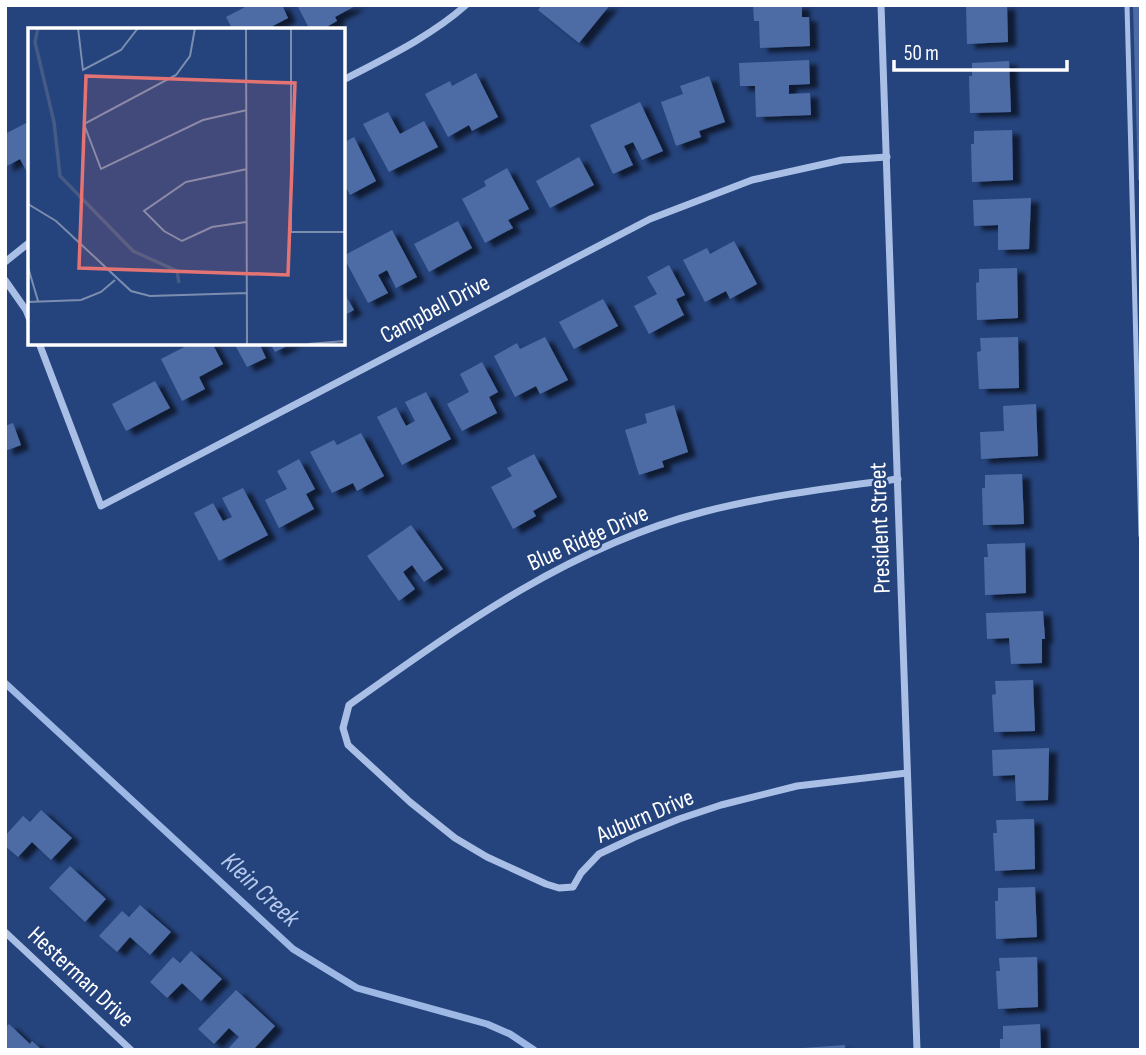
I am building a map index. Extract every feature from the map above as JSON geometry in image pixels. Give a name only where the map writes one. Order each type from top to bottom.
[{"type":"street","points":[[345,79],[436,29],[466,5]]},
{"type":"street","name":"President Street","points":[[881,5],[917,1050]]},
{"type":"street","name":"Campbell Drive","points":[[39,345],[101,506],[650,219],[752,180],[842,160],[887,157]]},
{"type":"street","points":[[5,262],[28,244]]},
{"type":"street","points":[[5,280],[28,315]]},
{"type":"street","name":"Blue Ridge Drive","points":[[343,728],[349,705],[464,623],[568,563],[627,538],[701,513],[776,495],[898,479]]},
{"type":"street","name":"Auburn Drive","points":[[343,728],[348,745],[410,802],[455,838],[487,857],[559,888],[573,887],[581,873],[599,854],[635,837],[721,805],[797,786],[907,773]]},
{"type":"street","name":"Hesterman Drive","points":[[5,932],[131,1050]]},
{"type":"lane","points":[[1127,5],[1141,536]]},
{"type":"building","points":[[249,5],[282,5],[288,18],[269,28],[232,28],[226,17]]},
{"type":"building","points":[[297,5],[357,5],[335,17],[337,21],[325,28],[309,28]]},
{"type":"building","points":[[542,5],[610,5],[579,43],[538,10]]},
{"type":"building","points":[[753,5],[802,5],[802,17],[809,17],[810,46],[760,48],[759,21],[754,21]]},
{"type":"building","points":[[1007,5],[1008,42],[967,44],[966,6]]},
{"type":"building","points":[[1133,5],[1141,5],[1141,180],[1138,180]]},
{"type":"building","points":[[809,60],[810,84],[789,85],[789,94],[810,93],[811,115],[756,117],[755,86],[740,86],[739,63]]},
{"type":"building","points":[[1009,61],[1011,112],[970,113],[969,76],[972,76],[972,63]]},
{"type":"building","points":[[476,73],[498,117],[472,131],[469,125],[448,137],[425,94],[450,81],[452,86]]},
{"type":"building","points":[[709,76],[725,122],[699,131],[701,137],[676,146],[661,102],[683,94],[680,86]]},
{"type":"building","points":[[640,102],[663,151],[642,160],[633,142],[624,146],[633,165],[613,174],[590,125]]},
{"type":"building","points":[[388,112],[400,134],[424,121],[438,147],[389,172],[363,124]]},
{"type":"building","points":[[28,122],[28,174],[20,159],[5,167],[5,134]]},
{"type":"building","points":[[1012,130],[1013,180],[972,182],[971,144],[974,144],[974,131]]},
{"type":"building","points":[[354,137],[376,181],[350,195],[347,189],[345,190],[345,142]]},
{"type":"building","points":[[579,157],[594,185],[550,208],[536,181]]},
{"type":"building","points":[[507,168],[529,209],[508,220],[513,228],[485,243],[462,199],[486,186],[484,181]]},
{"type":"building","points":[[1031,198],[1029,249],[998,250],[998,225],[974,226],[973,200]]},
{"type":"building","points":[[458,221],[472,248],[429,272],[414,244]]},
{"type":"building","points":[[392,230],[417,277],[396,288],[387,270],[378,275],[388,293],[368,303],[345,255]]},
{"type":"building","points":[[734,241],[757,284],[730,299],[726,291],[705,302],[683,260],[707,248],[710,254]]},
{"type":"building","points":[[669,265],[685,295],[676,299],[684,315],[649,334],[634,306],[657,294],[647,277]]},
{"type":"building","points":[[1017,268],[1018,318],[977,320],[976,283],[979,282],[979,269]]},
{"type":"building","points":[[345,294],[354,310],[345,315]]},
{"type":"building","points":[[603,299],[618,326],[574,349],[559,322]]},
{"type":"building","points":[[545,337],[568,380],[540,394],[536,386],[515,397],[494,356],[517,343],[520,349]]},
{"type":"building","points":[[1018,337],[1019,388],[979,389],[977,352],[981,351],[980,338]]},
{"type":"building","points":[[188,345],[213,345],[223,364],[199,377],[205,389],[182,401],[161,359]]},
{"type":"building","points":[[235,345],[260,345],[266,358],[247,367]]},
{"type":"building","points":[[271,345],[289,345],[275,352]]},
{"type":"building","points":[[482,362],[498,392],[489,397],[497,413],[462,431],[447,404],[469,392],[460,374]]},
{"type":"building","points":[[155,381],[170,408],[126,431],[112,404]]},
{"type":"building","points":[[426,392],[451,439],[402,465],[377,417],[396,407],[406,426],[415,421],[405,402]]},
{"type":"building","points":[[1036,404],[1038,456],[981,459],[980,432],[1004,431],[1003,406]]},
{"type":"building","points":[[674,405],[688,452],[662,461],[664,467],[639,475],[625,430],[647,423],[645,414]]},
{"type":"building","points":[[13,423],[21,445],[5,451],[5,426]]},
{"type":"building","points":[[361,433],[384,476],[357,491],[353,483],[332,493],[310,452],[334,440],[337,445]]},
{"type":"building","points":[[534,454],[557,497],[533,511],[536,516],[513,529],[491,487],[512,476],[507,468]]},
{"type":"building","points":[[299,459],[315,489],[306,494],[314,509],[279,528],[265,500],[287,489],[277,471]]},
{"type":"building","points":[[1022,474],[1024,524],[983,525],[982,488],[985,488],[985,475]]},
{"type":"building","points":[[243,488],[268,535],[219,561],[194,513],[213,503],[223,521],[232,517],[222,498]]},
{"type":"building","points":[[411,525],[443,569],[424,582],[412,565],[403,572],[415,589],[399,601],[367,556]]},
{"type":"building","points":[[1025,543],[1026,593],[985,595],[984,557],[988,557],[987,544]]},
{"type":"building","points":[[1043,611],[1045,639],[1042,639],[1042,663],[1011,664],[1009,638],[987,639],[986,613]]},
{"type":"building","points":[[1033,680],[1035,731],[994,732],[992,695],[996,694],[995,681]]},
{"type":"building","points":[[1049,748],[1048,800],[1016,801],[1015,775],[993,776],[992,750]]},
{"type":"building","points":[[41,810],[72,838],[51,860],[32,842],[18,857],[5,846],[5,836],[23,816],[30,822]]},
{"type":"building","points":[[1034,819],[1035,869],[995,871],[993,833],[997,833],[996,820]]},
{"type":"building","points":[[70,866],[106,899],[85,922],[49,888]]},
{"type":"building","points":[[1035,887],[1037,937],[996,939],[995,901],[998,901],[998,888]]},
{"type":"building","points":[[140,905],[171,932],[150,955],[130,937],[117,952],[99,936],[122,911],[129,917]]},
{"type":"building","points":[[191,951],[222,979],[201,1001],[182,983],[167,998],[150,982],[173,957],[180,963]]},
{"type":"building","points":[[1037,957],[1038,1007],[998,1009],[996,971],[1000,971],[999,958]]},
{"type":"building","points":[[236,990],[275,1026],[253,1050],[227,1050],[239,1037],[229,1028],[214,1044],[198,1029]]},
{"type":"building","points":[[9,1024],[30,1044],[32,1041],[42,1050],[5,1050],[5,1028]]},
{"type":"building","points":[[1040,1024],[1041,1050],[1000,1050],[1003,1026]]},
{"type":"building","points":[[845,1045],[845,1050],[803,1050],[803,1048]]},
{"type":"waterway","name":"Klein Creek","points":[[5,683],[293,949],[357,988],[487,1024],[510,1034],[534,1050]]}]
